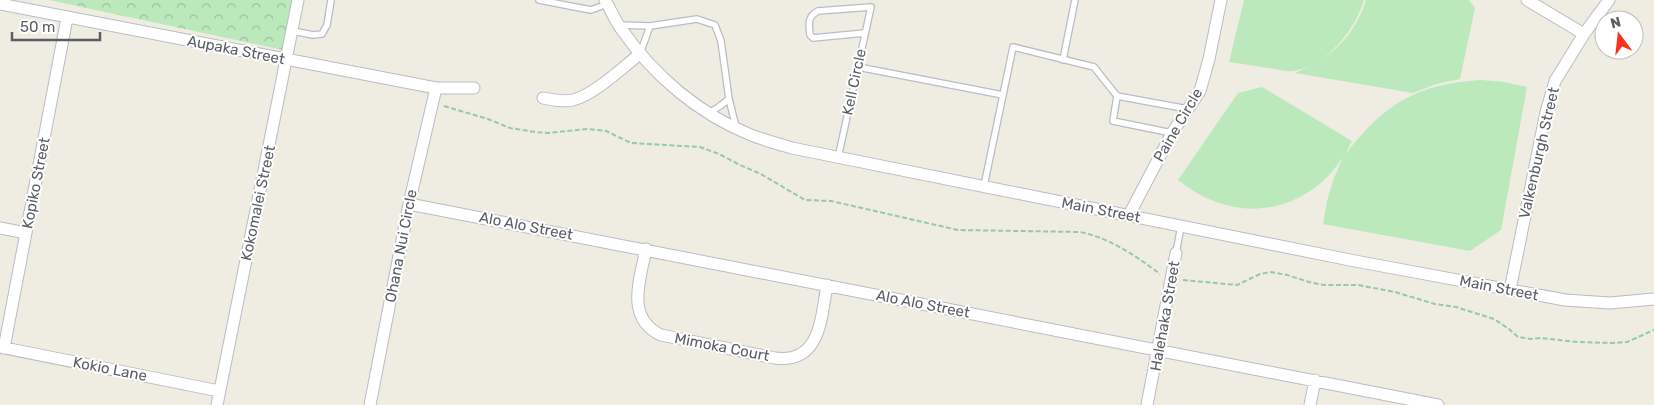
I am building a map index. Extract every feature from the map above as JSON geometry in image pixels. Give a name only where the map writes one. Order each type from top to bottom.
[{"type":"street","name":"Kokomalei Street","points":[[217,405],[298,0]]},
{"type":"street","name":"Paine Circle","points":[[1129,215],[1172,133],[1200,91],[1209,59],[1221,0]]},
{"type":"street","points":[[1527,0],[1584,34]]},
{"type":"street","name":"Valkenburgh Street","points":[[1510,290],[1546,112],[1555,81],[1584,34],[1609,0]]},
{"type":"street","name":"Main Street","points":[[606,2],[619,25],[640,54],[678,92],[708,113],[736,128],[751,135],[792,148],[1565,300],[1610,303],[1654,299]]},
{"type":"street","name":"Aupaka Street","points":[[0,4],[436,88],[474,88]]},
{"type":"street","name":"Kopiko Street","points":[[2,347],[26,234],[67,18]]},
{"type":"street","points":[[543,98],[560,101],[580,98],[592,92],[640,54]]},
{"type":"street","name":"Ohana Nui Circle","points":[[370,405],[409,204],[436,88]]},
{"type":"street","name":"Alo Alo Street","points":[[409,204],[1438,405]]},
{"type":"street","points":[[0,228],[26,234]]},
{"type":"street","name":"Mimoka Court","points":[[646,250],[637,302],[642,318],[652,330],[661,335],[775,358],[787,359],[798,356],[811,346],[819,331],[827,285]]},
{"type":"street","name":"Halehaka Street","points":[[1147,405],[1176,253]]},
{"type":"street","name":"Kokio Lane","points":[[2,347],[219,391]]},
{"type":"street","points":[[1310,405],[1315,380]]},
{"type":"lane","points":[[293,31],[314,35],[322,34],[327,25],[331,0]]},
{"type":"lane","points":[[539,0],[591,10],[606,2]]},
{"type":"lane","points":[[1063,60],[1075,0]]},
{"type":"lane","name":"Kell Circle","points":[[838,158],[871,7],[818,11],[812,14],[809,19],[810,35],[813,38],[865,33]]},
{"type":"lane","points":[[619,25],[650,26],[697,19],[715,25],[721,41],[729,99],[736,128]]},
{"type":"lane","points":[[640,54],[650,26]]},
{"type":"lane","points":[[984,186],[1013,47],[1094,67],[1117,96],[1188,109]]},
{"type":"lane","points":[[858,67],[1003,95]]},
{"type":"lane","points":[[1117,96],[1113,121],[1172,133]]},
{"type":"lane","points":[[708,113],[729,99]]},
{"type":"lane","name":"Halehaka Street","points":[[1176,253],[1182,226]]},
{"type":"path","points":[[442,105],[510,128],[534,132],[547,133],[586,129],[606,131],[631,142],[700,147],[761,174],[805,200],[831,201],[958,230],[1080,232],[1092,234],[1124,249],[1165,278],[1237,285],[1260,274],[1271,272],[1287,274],[1308,282],[1324,285],[1358,285],[1395,292],[1435,304],[1456,306],[1494,318],[1518,337],[1531,339],[1541,338],[1577,342],[1627,342],[1654,330]]},
{"type":"green space","points":[[49,0],[296,0],[288,51]]},
{"type":"green space","points":[[1244,0],[1364,0],[1347,34],[1328,54],[1318,62],[1289,71],[1229,62]]},
{"type":"green space","points":[[1366,0],[1469,0],[1475,8],[1460,79],[1436,84],[1413,93],[1295,73],[1320,60],[1340,45],[1355,25]]},
{"type":"green space","points":[[1481,80],[1527,87],[1501,230],[1470,251],[1323,224],[1327,201],[1343,157],[1323,181],[1306,194],[1288,202],[1269,207],[1250,209],[1213,201],[1195,192],[1178,180],[1238,93],[1262,87],[1352,141],[1345,155],[1374,122],[1403,100],[1438,86]]}]
